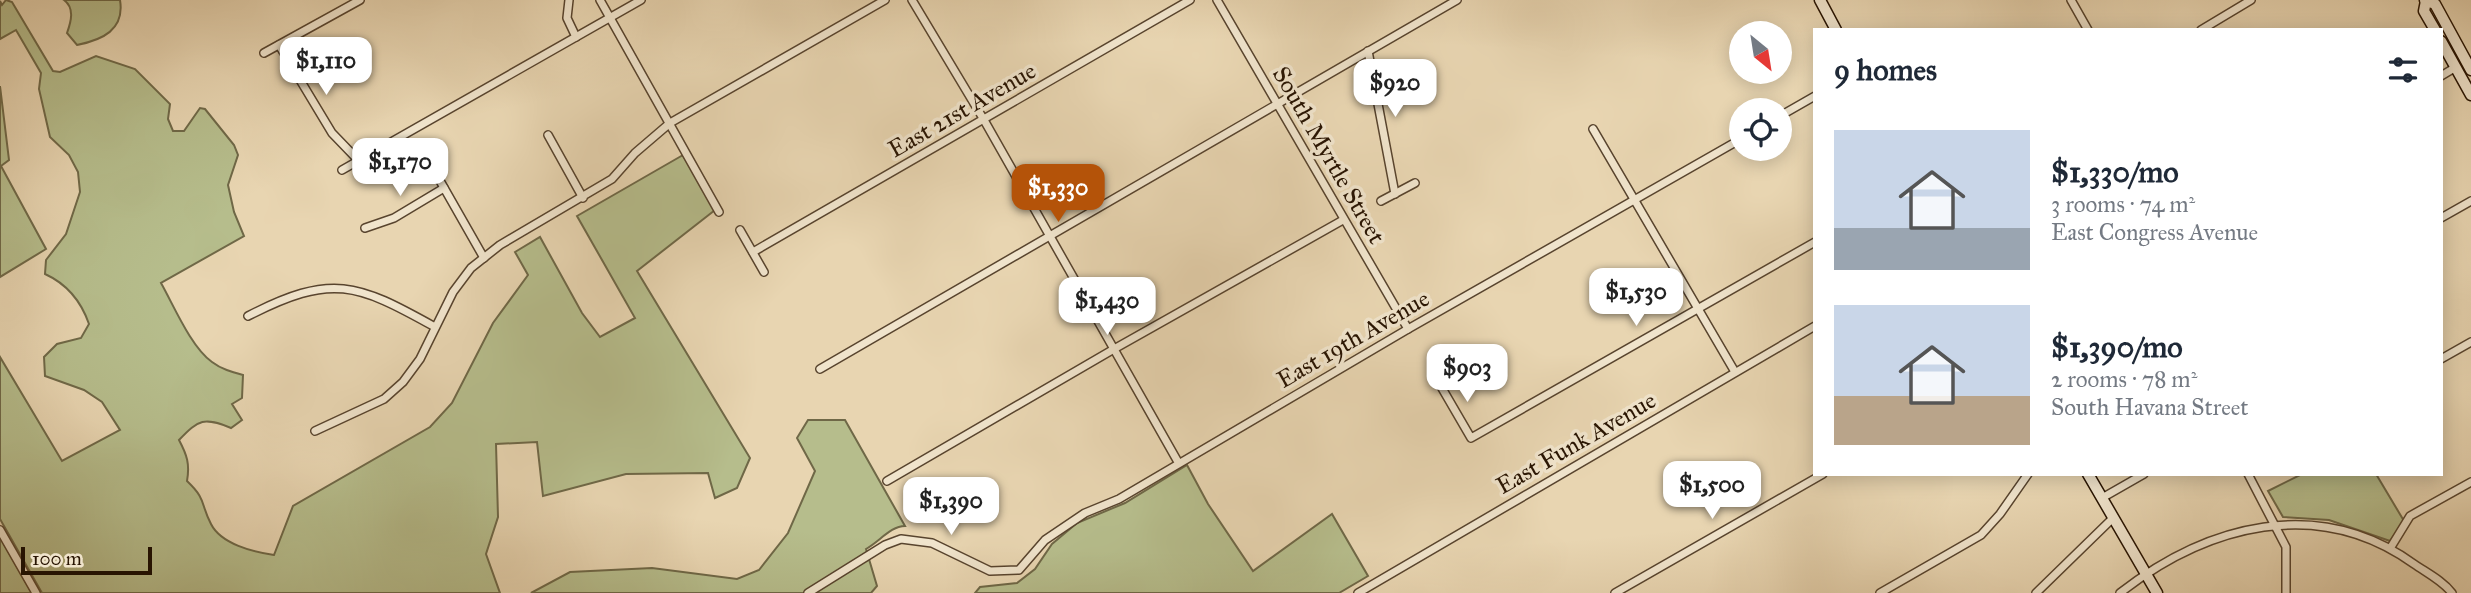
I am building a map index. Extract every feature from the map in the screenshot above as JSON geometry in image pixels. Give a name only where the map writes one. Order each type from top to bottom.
[{"type":"main road","points":[[1820,0],[1835,28]]},
{"type":"main road","points":[[2434,28],[2424,11],[2425,1],[2435,4],[2469,63],[2456,67]]},
{"type":"main road","points":[[2443,44],[2471,95]]},
{"type":"main road","points":[[2089,476],[2157,593]]},
{"type":"street","points":[[264,53],[360,0]]},
{"type":"street","points":[[569,0],[567,18],[576,37]]},
{"type":"street","points":[[600,0],[719,212]]},
{"type":"street","points":[[342,170],[641,0]]},
{"type":"street","points":[[315,431],[384,398],[403,382],[420,359],[453,292],[471,268],[484,258],[612,180],[635,153],[670,123],[885,0]]},
{"type":"street","points":[[912,0],[984,120],[1178,462]]},
{"type":"street","name":"East 21st Avenue","points":[[752,252],[1190,0]]},
{"type":"street","name":"South Myrtle Street","points":[[1217,0],[1408,329]]},
{"type":"street","points":[[820,369],[1457,0]]},
{"type":"street","points":[[2071,0],[2087,28]]},
{"type":"street","points":[[2204,28],[2249,1]]},
{"type":"street","points":[[279,46],[332,133],[359,161]]},
{"type":"street","points":[[1367,51],[1395,194]]},
{"type":"street","points":[[2443,75],[2456,67]]},
{"type":"street","points":[[1792,109],[1813,97]]},
{"type":"street","points":[[1593,129],[1735,372]]},
{"type":"street","points":[[548,135],[583,198]]},
{"type":"street","name":"East 19th Avenue","points":[[808,593],[885,545],[901,539],[932,543],[990,571],[1019,570],[1045,540],[1085,513],[1119,499],[1178,462],[1729,146]]},
{"type":"street","points":[[427,158],[484,258]]},
{"type":"street","points":[[1381,201],[1415,183]]},
{"type":"street","points":[[365,228],[394,218],[444,188]]},
{"type":"street","points":[[2443,217],[2471,201]]},
{"type":"street","points":[[887,481],[1343,220]]},
{"type":"street","points":[[740,230],[764,272]]},
{"type":"street","points":[[1439,383],[1471,438],[1813,243]]},
{"type":"street","points":[[248,316],[295,294],[327,287],[355,289],[392,303],[435,327]]},
{"type":"street","name":"East Funk Avenue","points":[[1357,593],[1813,327]]},
{"type":"street","points":[[2443,358],[2471,342]]},
{"type":"street","points":[[1615,593],[1820,476]]},
{"type":"street","points":[[1880,593],[1981,535],[2000,514],[2027,476]]},
{"type":"street","points":[[2102,498],[2140,476]]},
{"type":"street","points":[[2249,476],[2286,547],[2286,593]]},
{"type":"street","points":[[2390,547],[2410,516],[2471,482]]},
{"type":"street","points":[[2036,593],[2113,517]]},
{"type":"street","points":[[2120,593],[2145,573],[2172,557],[2215,538],[2276,526],[2296,525],[2333,528],[2390,547],[2452,593]]},
{"type":"street","points":[[0,530],[36,593]]},
{"type":"green space","points":[[6,0],[12,2],[53,71],[60,72],[96,56],[135,69],[170,104],[168,119],[173,131],[184,131],[200,108],[205,109],[234,145],[238,155],[228,185],[234,212],[244,236],[161,283],[190,336],[204,355],[219,367],[243,375],[242,398],[232,404],[242,420],[231,428],[214,422],[202,422],[179,440],[187,460],[187,481],[198,493],[211,524],[222,537],[247,549],[274,555],[293,506],[430,427],[452,403],[493,323],[528,275],[515,252],[540,237],[582,313],[600,337],[635,318],[577,216],[683,155],[715,210],[637,271],[750,458],[737,488],[715,498],[708,473],[626,474],[543,496],[537,442],[496,444],[498,517],[486,554],[500,593],[42,593],[0,519],[0,357],[62,461],[120,430],[102,402],[84,390],[45,376],[44,357],[57,344],[81,338],[89,324],[72,294],[45,274],[46,260],[66,234],[80,192],[78,172],[69,155],[50,137],[39,89],[41,73],[16,30],[0,39],[0,1],[2,5]]},
{"type":"green space","points":[[64,0],[120,0],[119,19],[110,32],[77,45],[67,33],[71,11]]},
{"type":"green space","points":[[0,86],[9,160],[1,166],[46,249],[0,277]]},
{"type":"green space","points":[[808,420],[845,420],[905,526],[890,531],[866,549],[877,586],[871,593],[531,593],[570,572],[652,568],[737,579],[759,570],[788,533],[815,471],[797,438]]},
{"type":"green space","points":[[1187,465],[1208,504],[1253,571],[1332,514],[1368,576],[1339,593],[975,593],[980,587],[1017,583],[1035,569],[1052,544],[1077,523],[1125,503]]},
{"type":"green space","points":[[2298,476],[2377,476],[2404,521],[2390,541],[2329,520],[2283,517],[2268,491]]},
{"type":"green space","points":[[0,537],[32,593],[0,593]]}]
